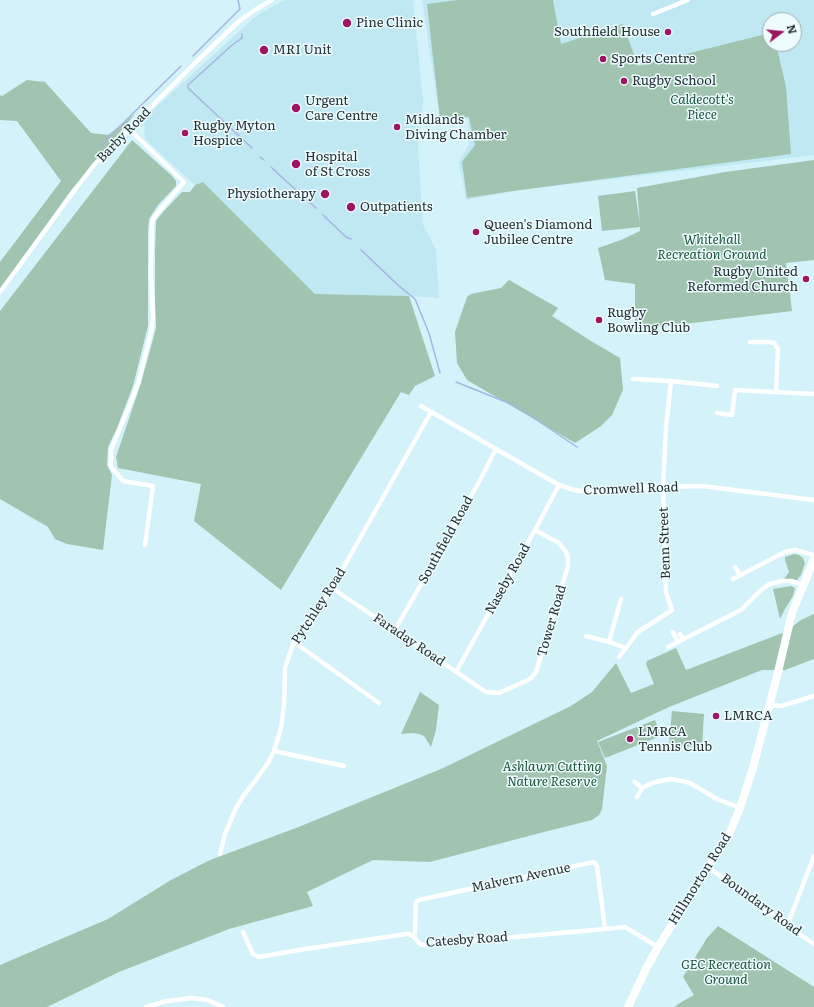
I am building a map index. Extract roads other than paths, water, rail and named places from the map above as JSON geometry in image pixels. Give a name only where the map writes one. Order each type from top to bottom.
[{"type":"highway","name":"Hillmorton Road","points":[[628,1007],[658,946],[728,837],[740,808],[753,768],[789,623],[814,559]]},
{"type":"street","name":"Barby Road","points":[[0,292],[71,195],[128,129],[242,19],[272,0]]},
{"type":"street","points":[[653,14],[688,0]]},
{"type":"street","points":[[128,129],[184,182],[154,217],[152,223],[152,332],[138,384],[111,450],[111,467],[123,481],[153,486],[145,545]]},
{"type":"street","points":[[750,342],[774,343],[778,349],[776,392]]},
{"type":"street","points":[[633,378],[717,386]]},
{"type":"street","name":"Benn Street","points":[[626,648],[638,632],[672,610],[666,592],[663,486],[670,381]]},
{"type":"street","points":[[717,414],[732,415],[735,390],[814,394]]},
{"type":"street","name":"Cromwell Road","points":[[421,406],[559,485],[581,492],[663,486],[702,486],[814,500]]},
{"type":"street","name":"Pytchley Road","points":[[220,854],[225,834],[236,808],[268,763],[274,750],[281,728],[284,705],[285,668],[294,642],[332,588],[431,412]]},
{"type":"street","name":"Southfield Road","points":[[395,630],[479,482],[496,449]]},
{"type":"street","name":"Naseby Road","points":[[456,672],[559,485]]},
{"type":"street","name":"Tower Road","points":[[486,692],[499,693],[528,680],[536,672],[538,666],[568,566],[568,558],[559,543],[535,530]]},
{"type":"street","points":[[733,579],[785,552],[796,550],[814,555]]},
{"type":"street","points":[[735,567],[740,575]]},
{"type":"street","points":[[668,648],[741,610],[762,589],[770,584],[782,581],[791,581],[803,585]]},
{"type":"street","name":"Faraday Road","points":[[332,588],[486,692]]},
{"type":"street","points":[[610,642],[621,599]]},
{"type":"street","points":[[673,632],[681,640]]},
{"type":"street","points":[[680,634],[681,640]]},
{"type":"street","points":[[586,636],[626,648],[619,657]]},
{"type":"street","points":[[294,642],[379,703]]},
{"type":"street","points":[[769,705],[781,706],[814,696]]},
{"type":"street","points":[[274,750],[344,766]]},
{"type":"street","points":[[637,797],[642,788],[652,783],[671,779],[682,781],[697,787],[717,799],[740,808]]},
{"type":"street","points":[[635,782],[642,788]]},
{"type":"street","points":[[787,926],[814,856]]},
{"type":"street","name":"Malvern Avenue","points":[[414,937],[416,902],[419,900],[594,862],[597,866],[605,928]]},
{"type":"street","name":"Boundary Road","points":[[708,867],[787,926],[814,944]]},
{"type":"street","name":"Catesby Road","points":[[242,932],[253,954],[259,958],[299,950],[401,934],[410,934],[420,944],[425,946],[625,927],[658,946]]},
{"type":"street","points":[[146,1007],[168,1001],[192,998],[208,1000],[224,1007]]},
{"type":"waterway","points":[[193,56],[240,9],[238,0]]},
{"type":"waterway","points":[[242,34],[242,38],[188,85],[188,88],[252,148]]},
{"type":"waterway","points":[[100,146],[181,66]]},
{"type":"waterway","points":[[260,157],[264,160]]},
{"type":"waterway","points":[[271,167],[316,208]]},
{"type":"waterway","points":[[323,215],[346,237],[351,239]]},
{"type":"waterway","points":[[361,250],[415,299],[429,333],[440,373]]},
{"type":"waterway","points":[[456,382],[516,406],[577,447]]},
{"type":"place","name":"Pine Clinic","points":[[347,23]]},
{"type":"place","name":"Southfield House","points":[[668,32]]},
{"type":"place","name":"MRI Unit","points":[[264,50]]},
{"type":"place","name":"Sports Centre","points":[[603,59]]},
{"type":"place","name":"Rugby School","points":[[624,81]]},
{"type":"place","name":"Urgent Care Centre","points":[[296,108]]},
{"type":"place","name":"Midlands Diving Chamber","points":[[397,127]]},
{"type":"place","name":"Rugby Myton Hospice","points":[[185,133]]},
{"type":"place","name":"Hospital of St Cross","points":[[296,164]]},
{"type":"place","name":"Physiotherapy","points":[[325,194]]},
{"type":"place","name":"Outpatients","points":[[351,207]]},
{"type":"place","name":"Queen's Diamond Jubilee Centre","points":[[476,232]]},
{"type":"place","name":"Rugby United Reformed Church","points":[[806,279]]},
{"type":"place","name":"Rugby Bowling Club","points":[[599,320]]},
{"type":"place","name":"LMRCA","points":[[716,716]]},
{"type":"place","name":"LMRCA Tennis Club","points":[[630,739]]},
{"type":"park label","name":"Caldecott's Piece","points":[[702,108]]},
{"type":"park label","name":"Whitehall Recreation Ground","points":[[712,248]]},
{"type":"park label","name":"Ashlawn Cutting Nature Reserve","points":[[552,774]]},
{"type":"park label","name":"GEC Recreation Ground","points":[[726,972]]}]
